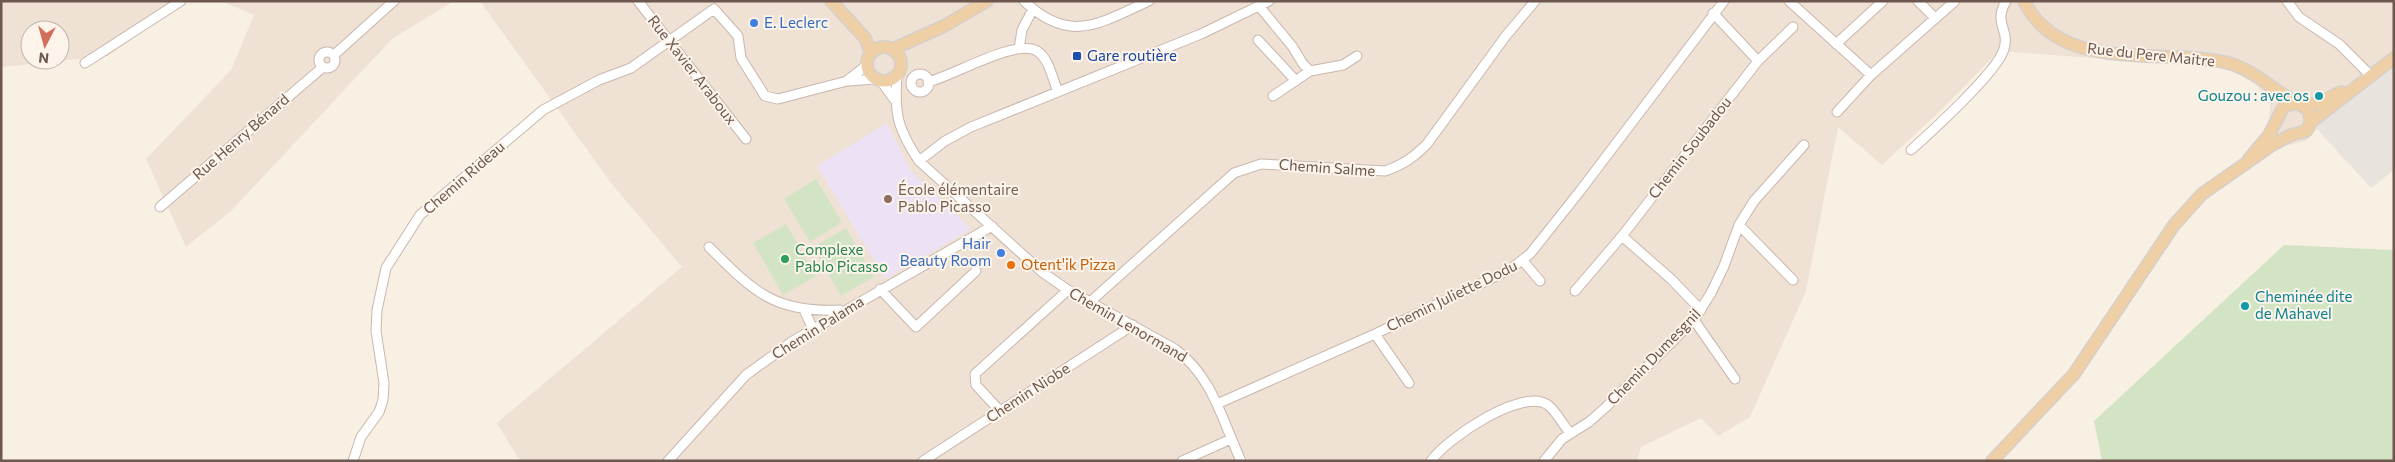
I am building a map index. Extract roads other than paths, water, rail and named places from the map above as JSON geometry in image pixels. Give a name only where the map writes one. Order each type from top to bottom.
[{"type":"main road","points":[[831,1],[876,50]]},
{"type":"main road","points":[[876,50],[893,49],[944,26],[987,1]]},
{"type":"main road","name":"Rue du Pere Maitre","points":[[2024,1],[2045,29],[2062,41],[2080,48],[2117,53],[2210,59],[2230,64],[2263,80],[2301,104]]},
{"type":"main road","points":[[901,60],[944,26]]},
{"type":"main road","points":[[876,50],[867,65],[878,80],[887,81],[896,76],[900,71],[901,60],[893,49]]},
{"type":"main road","points":[[2310,122],[2394,58]]},
{"type":"main road","points":[[2249,159],[2269,135],[2287,104],[2326,100],[2368,78]]},
{"type":"main road","points":[[2263,80],[2271,91],[2284,131],[2291,135]]},
{"type":"main road","points":[[1992,461],[2074,374],[2174,225],[2202,194],[2249,159],[2291,135],[2306,131],[2310,122],[2310,113],[2301,104]]},
{"type":"street","points":[[85,63],[181,1]]},
{"type":"street","name":"Rue Henry Bénard","points":[[160,207],[323,67],[318,61],[321,53],[326,51],[334,54],[394,1]]},
{"type":"street","name":"Rue Xavier Araboux","points":[[638,1],[746,139]]},
{"type":"street","points":[[1024,1],[1033,9],[1063,25],[1081,28],[1098,24],[1149,1]]},
{"type":"street","points":[[919,162],[958,133],[1201,34],[1268,1]]},
{"type":"street","name":"Chemin Salme","points":[[1090,302],[1234,173],[1261,164],[1385,171],[1411,159],[1427,144],[1505,37],[1535,1]]},
{"type":"street","name":"Chemin Juliette Dodu","points":[[1217,404],[1375,334],[1509,270],[1523,261],[1580,191],[1713,13],[1724,1]]},
{"type":"street","points":[[1789,1],[1871,75]]},
{"type":"street","points":[[1796,9],[1804,1]]},
{"type":"street","points":[[1836,44],[1883,1]]},
{"type":"street","points":[[1918,1],[1935,18]]},
{"type":"street","points":[[1837,112],[1871,75],[1955,1]]},
{"type":"street","points":[[1911,150],[1967,96],[2002,55],[2006,40],[2000,20],[2001,11],[2006,1]]},
{"type":"street","points":[[2287,1],[2299,17],[2339,44],[2368,78]]},
{"type":"street","points":[[1259,6],[1292,46],[1302,64],[1310,71]]},
{"type":"street","name":"Chemin Rideau","points":[[353,461],[361,437],[379,412],[383,400],[384,383],[376,330],[377,310],[386,268],[420,215],[543,110],[607,76],[631,68],[714,9],[738,36],[741,58],[766,96],[778,99],[847,81]]},
{"type":"street","points":[[1019,48],[1022,30],[1033,9]]},
{"type":"street","points":[[1713,13],[1758,61]]},
{"type":"street","name":"Chemin Soubadou","points":[[1575,291],[1622,236],[1758,61],[1793,27]]},
{"type":"street","points":[[1258,40],[1296,81]]},
{"type":"street","points":[[928,82],[1019,48],[1037,51],[1044,57],[1058,92]]},
{"type":"street","points":[[1273,96],[1310,71],[1343,65],[1357,56]]},
{"type":"street","points":[[847,81],[867,65]]},
{"type":"street","name":"Chemin Lenormand","points":[[896,76],[894,99],[898,122],[906,142],[919,162],[1042,272],[1068,290],[1133,325],[1191,361],[1217,404],[1240,461]]},
{"type":"street","points":[[847,81],[878,80]]},
{"type":"street","name":"Chemin Lenormand","points":[[878,80],[894,99]]},
{"type":"street","name":"Chemin Dumesgnil","points":[[1544,461],[1562,439],[1589,422],[1694,320],[1711,293],[1724,266],[1739,225],[1754,201],[1804,145]]},
{"type":"street","points":[[1739,225],[1793,280]]},
{"type":"street","name":"Chemin Palama","points":[[668,461],[746,375],[842,310],[992,226]]},
{"type":"street","points":[[1622,236],[1671,279],[1700,310]]},
{"type":"street","points":[[710,247],[743,281],[769,299],[804,310],[842,310]]},
{"type":"street","points":[[1523,261],[1540,281]]},
{"type":"street","points":[[880,289],[916,327],[976,271]]},
{"type":"street","points":[[1000,411],[976,385],[975,374],[1068,290]]},
{"type":"street","points":[[804,310],[813,329]]},
{"type":"street","points":[[1694,320],[1735,379]]},
{"type":"street","name":"Chemin Niobe","points":[[923,461],[1133,325]]},
{"type":"street","points":[[1375,334],[1409,383]]},
{"type":"street","points":[[1431,461],[1437,452],[1464,430],[1517,404],[1528,401],[1548,405],[1570,433]]},
{"type":"street","points":[[1182,461],[1231,439]]},
{"type":"place","name":"E. Leclerc","points":[[754,23]]},
{"type":"place","name":"Gare routière","points":[[1077,56]]},
{"type":"place","name":"Gouzou : avec os","points":[[2319,96]]},
{"type":"place","name":"École élémentaire Pablo Picasso","points":[[888,199]]},
{"type":"place","name":"Hair Beauty Room","points":[[1001,253]]},
{"type":"place","name":"Complexe Pablo Picasso","points":[[785,259]]},
{"type":"place","name":"Otent'ik Pizza","points":[[1011,265]]},
{"type":"place","name":"Cheminée dite de Mahavel","points":[[2245,306]]}]
